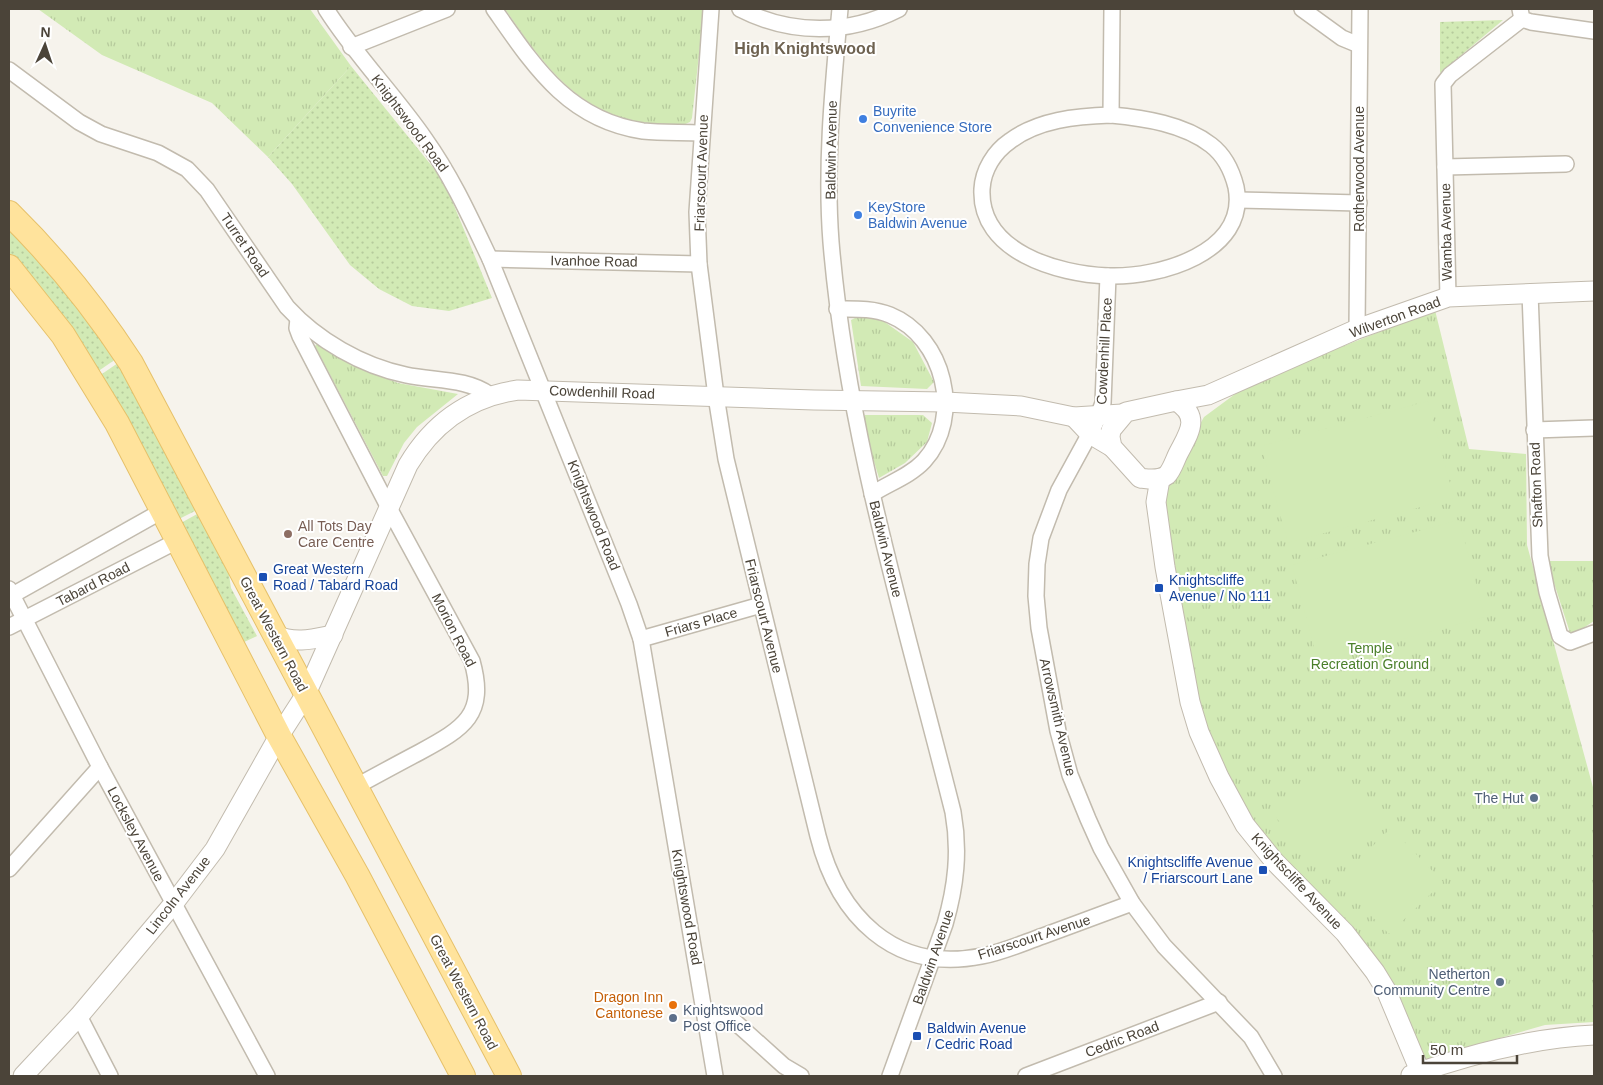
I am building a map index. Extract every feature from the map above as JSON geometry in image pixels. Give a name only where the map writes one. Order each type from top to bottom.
[{"type":"main road","name":"Great Western Road","points":[[9,213],[42,245],[77,287],[131,364],[509,1076]]},
{"type":"main road","points":[[9,267],[63,335],[118,422],[177,541],[279,736],[357,875],[462,1076]]},
{"type":"street","name":"Knightswood Road","points":[[326,9],[351,47],[402,108],[446,170],[490,259],[615,567],[641,639],[715,1076]]},
{"type":"street","points":[[351,47],[447,9]]},
{"type":"street","points":[[494,9],[541,73],[562,96],[582,110],[603,120],[644,131],[701,133]]},
{"type":"street","name":"Friarscourt Avenue","points":[[712,9],[701,133],[697,212],[699,264],[716,396],[726,459],[818,836],[830,877],[841,896],[866,926],[894,946],[918,955],[934,958],[959,959],[982,956],[1132,903]]},
{"type":"street","points":[[740,9],[774,23],[804,28],[838,29],[863,24],[900,9]]},
{"type":"street","name":"Baldwin Avenue","points":[[840,9],[832,96],[830,177],[831,240],[837,308],[852,399],[872,494],[957,834],[956,874],[952,902],[934,958],[890,1076]]},
{"type":"street","points":[[1111,115],[1112,9]]},
{"type":"street","points":[[1302,9],[1342,38],[1359,45]]},
{"type":"street","name":"Rotherwood Avenue","points":[[1357,330],[1360,9]]},
{"type":"street","points":[[1521,14],[1543,25],[1594,31]]},
{"type":"street","name":"Wamba Avenue","points":[[1448,297],[1442,84],[1450,74],[1521,14]]},
{"type":"street","name":"Turret Road","points":[[9,70],[79,122],[101,134],[158,153],[187,169],[207,190],[278,294],[298,319],[297,328],[300,336],[389,508]]},
{"type":"street","points":[[1111,115],[1146,119],[1174,127],[1212,145],[1223,158],[1232,173],[1238,200],[1231,224],[1223,237],[1214,246],[1197,256],[1147,273],[1108,276],[1081,274],[1059,269],[1039,261],[1007,244],[990,224],[984,212],[982,193],[989,165],[995,155],[1011,140],[1025,132],[1059,120],[1084,116],[1111,115]]},
{"type":"street","name":"Wamba Avenue","points":[[1445,167],[1566,164]]},
{"type":"street","points":[[1238,200],[1358,203]]},
{"type":"street","name":"Ivanhoe Road","points":[[490,259],[699,264]]},
{"type":"street","name":"Cowdenhill Place","points":[[1095,424],[1103,403],[1108,276]]},
{"type":"street","name":"Wilverton Road","points":[[1176,401],[1208,395],[1357,330],[1448,297],[1594,291]]},
{"type":"street","name":"Shafton Road","points":[[1530,293],[1538,534],[1542,566],[1554,619],[1560,636],[1566,641],[1580,640],[1594,633]]},
{"type":"street","points":[[837,308],[872,309],[890,315],[920,335],[937,362],[945,390],[942,426],[934,445],[924,461],[902,478],[872,494]]},
{"type":"street","points":[[298,319],[344,351],[378,367],[404,375],[474,386],[490,395]]},
{"type":"street","name":"Cowdenhill Road","points":[[306,694],[408,465],[430,435],[457,410],[490,395],[518,390],[542,390],[1021,406],[1074,417],[1095,424],[1112,447]]},
{"type":"street","points":[[1122,414],[1111,430],[1112,447],[1140,478],[1160,479],[1168,474],[1190,430],[1192,420],[1208,395]]},
{"type":"street","points":[[1095,424],[1122,414],[1176,401],[1184,406],[1192,420]]},
{"type":"street","name":"Arrowsmith Avenue","points":[[1095,424],[1058,490],[1041,538],[1036,596],[1039,628],[1058,731],[1070,775],[1101,848],[1132,903],[1164,946],[1251,1037],[1274,1076]]},
{"type":"street","points":[[1534,430],[1594,428]]},
{"type":"street","name":"Knightscliffe Avenue","points":[[1140,478],[1156,502]]},
{"type":"street","name":"Knightscliffe Avenue","points":[[1160,479],[1156,502],[1190,702],[1199,732],[1219,777],[1245,825],[1261,845],[1345,933],[1375,972],[1386,990],[1417,1075]]},
{"type":"street","name":"Morion Road","points":[[355,787],[458,731],[474,707],[477,692],[472,661],[389,508]]},
{"type":"street","name":"Tabard Road","points":[[10,594],[162,510]]},
{"type":"street","name":"Tabard Road","points":[[9,627],[177,541]]},
{"type":"street","name":"Locksley Avenue","points":[[10,594],[100,766],[267,1076]]},
{"type":"street","name":"Friars Place","points":[[641,639],[762,605]]},
{"type":"street","points":[[275,635],[286,640],[296,641],[333,635]]},
{"type":"street","name":"Lincoln Avenue","points":[[23,1076],[79,1016],[174,903],[215,849],[279,736],[306,694]]},
{"type":"street","points":[[9,869],[100,766]]},
{"type":"street","name":"Cedric Road","points":[[1026,1076],[1219,1002]]},
{"type":"street","points":[[705,1014],[724,1016],[734,1021],[784,1066],[801,1076]]},
{"type":"street","points":[[79,1016],[110,1076]]},
{"type":"street","points":[[1417,1075],[1497,1049],[1559,1037],[1594,1035]]},
{"type":"green space","points":[[38,9],[310,9],[351,66],[268,157],[212,103],[102,55]]},
{"type":"green space","points":[[505,9],[704,9],[690,122],[683,125],[634,121],[592,105],[575,93],[544,62]]},
{"type":"green space","points":[[1503,20],[1440,73],[1440,22]]},
{"type":"green space","points":[[351,66],[444,181],[492,298],[449,311],[412,306],[379,289],[350,265],[292,184],[268,157]]},
{"type":"green space","points":[[9,225],[46,265],[116,359],[97,372],[9,258]]},
{"type":"green space","name":"Temple Recreation Ground","points":[[1435,310],[1469,449],[1526,454],[1527,545],[1594,791],[1594,1022],[1545,1025],[1424,1060],[1384,970],[1248,819],[1196,711],[1163,490],[1204,417],[1250,383]]},
{"type":"green space","points":[[859,316],[879,318],[913,342],[934,382],[927,389],[861,386],[851,320]]},
{"type":"green space","points":[[317,344],[367,371],[398,383],[458,394],[417,427],[404,443],[387,476],[383,476],[315,346]]},
{"type":"green space","points":[[118,363],[197,510],[177,520],[99,376]]},
{"type":"green space","points":[[1428,401],[1454,498],[1288,543],[1261,446]]},
{"type":"green space","points":[[865,415],[923,415],[932,423],[927,442],[905,463],[879,478],[862,422]]},
{"type":"green space","points":[[199,513],[228,568],[231,588],[257,636],[242,643],[179,524]]},
{"type":"green space","points":[[1459,520],[1485,617],[1318,662],[1292,565]]},
{"type":"green space","points":[[1547,561],[1594,561],[1594,621],[1571,636]]},
{"type":"green space","points":[[1331,765],[1383,819],[1328,872],[1276,818]]},
{"type":"green space","points":[[1391,828],[1443,882],[1389,934],[1337,881]]},
{"type":"place","name":"Buyrite Convenience Store","points":[[863,119]]},
{"type":"place","name":"KeyStore Baldwin Avenue","points":[[858,215]]},
{"type":"place","name":"All Tots Day Care Centre","points":[[288,534]]},
{"type":"place","name":"Great Western Road / Tabard Road","points":[[263,577]]},
{"type":"place","name":"Knightscliffe Avenue / No 111","points":[[1159,588]]},
{"type":"place","name":"The Hut","points":[[1534,798]]},
{"type":"place","name":"Knightscliffe Avenue / Friarscourt Lane","points":[[1263,870]]},
{"type":"place","name":"Netherton Community Centre","points":[[1500,982]]},
{"type":"place","name":"Dragon Inn Cantonese","points":[[673,1005]]},
{"type":"place","name":"Knightswood Post Office","points":[[673,1018]]},
{"type":"place","name":"Baldwin Avenue / Cedric Road","points":[[917,1036]]},
{"type":"district","name":"High Knightswood","points":[[805,48]]}]
